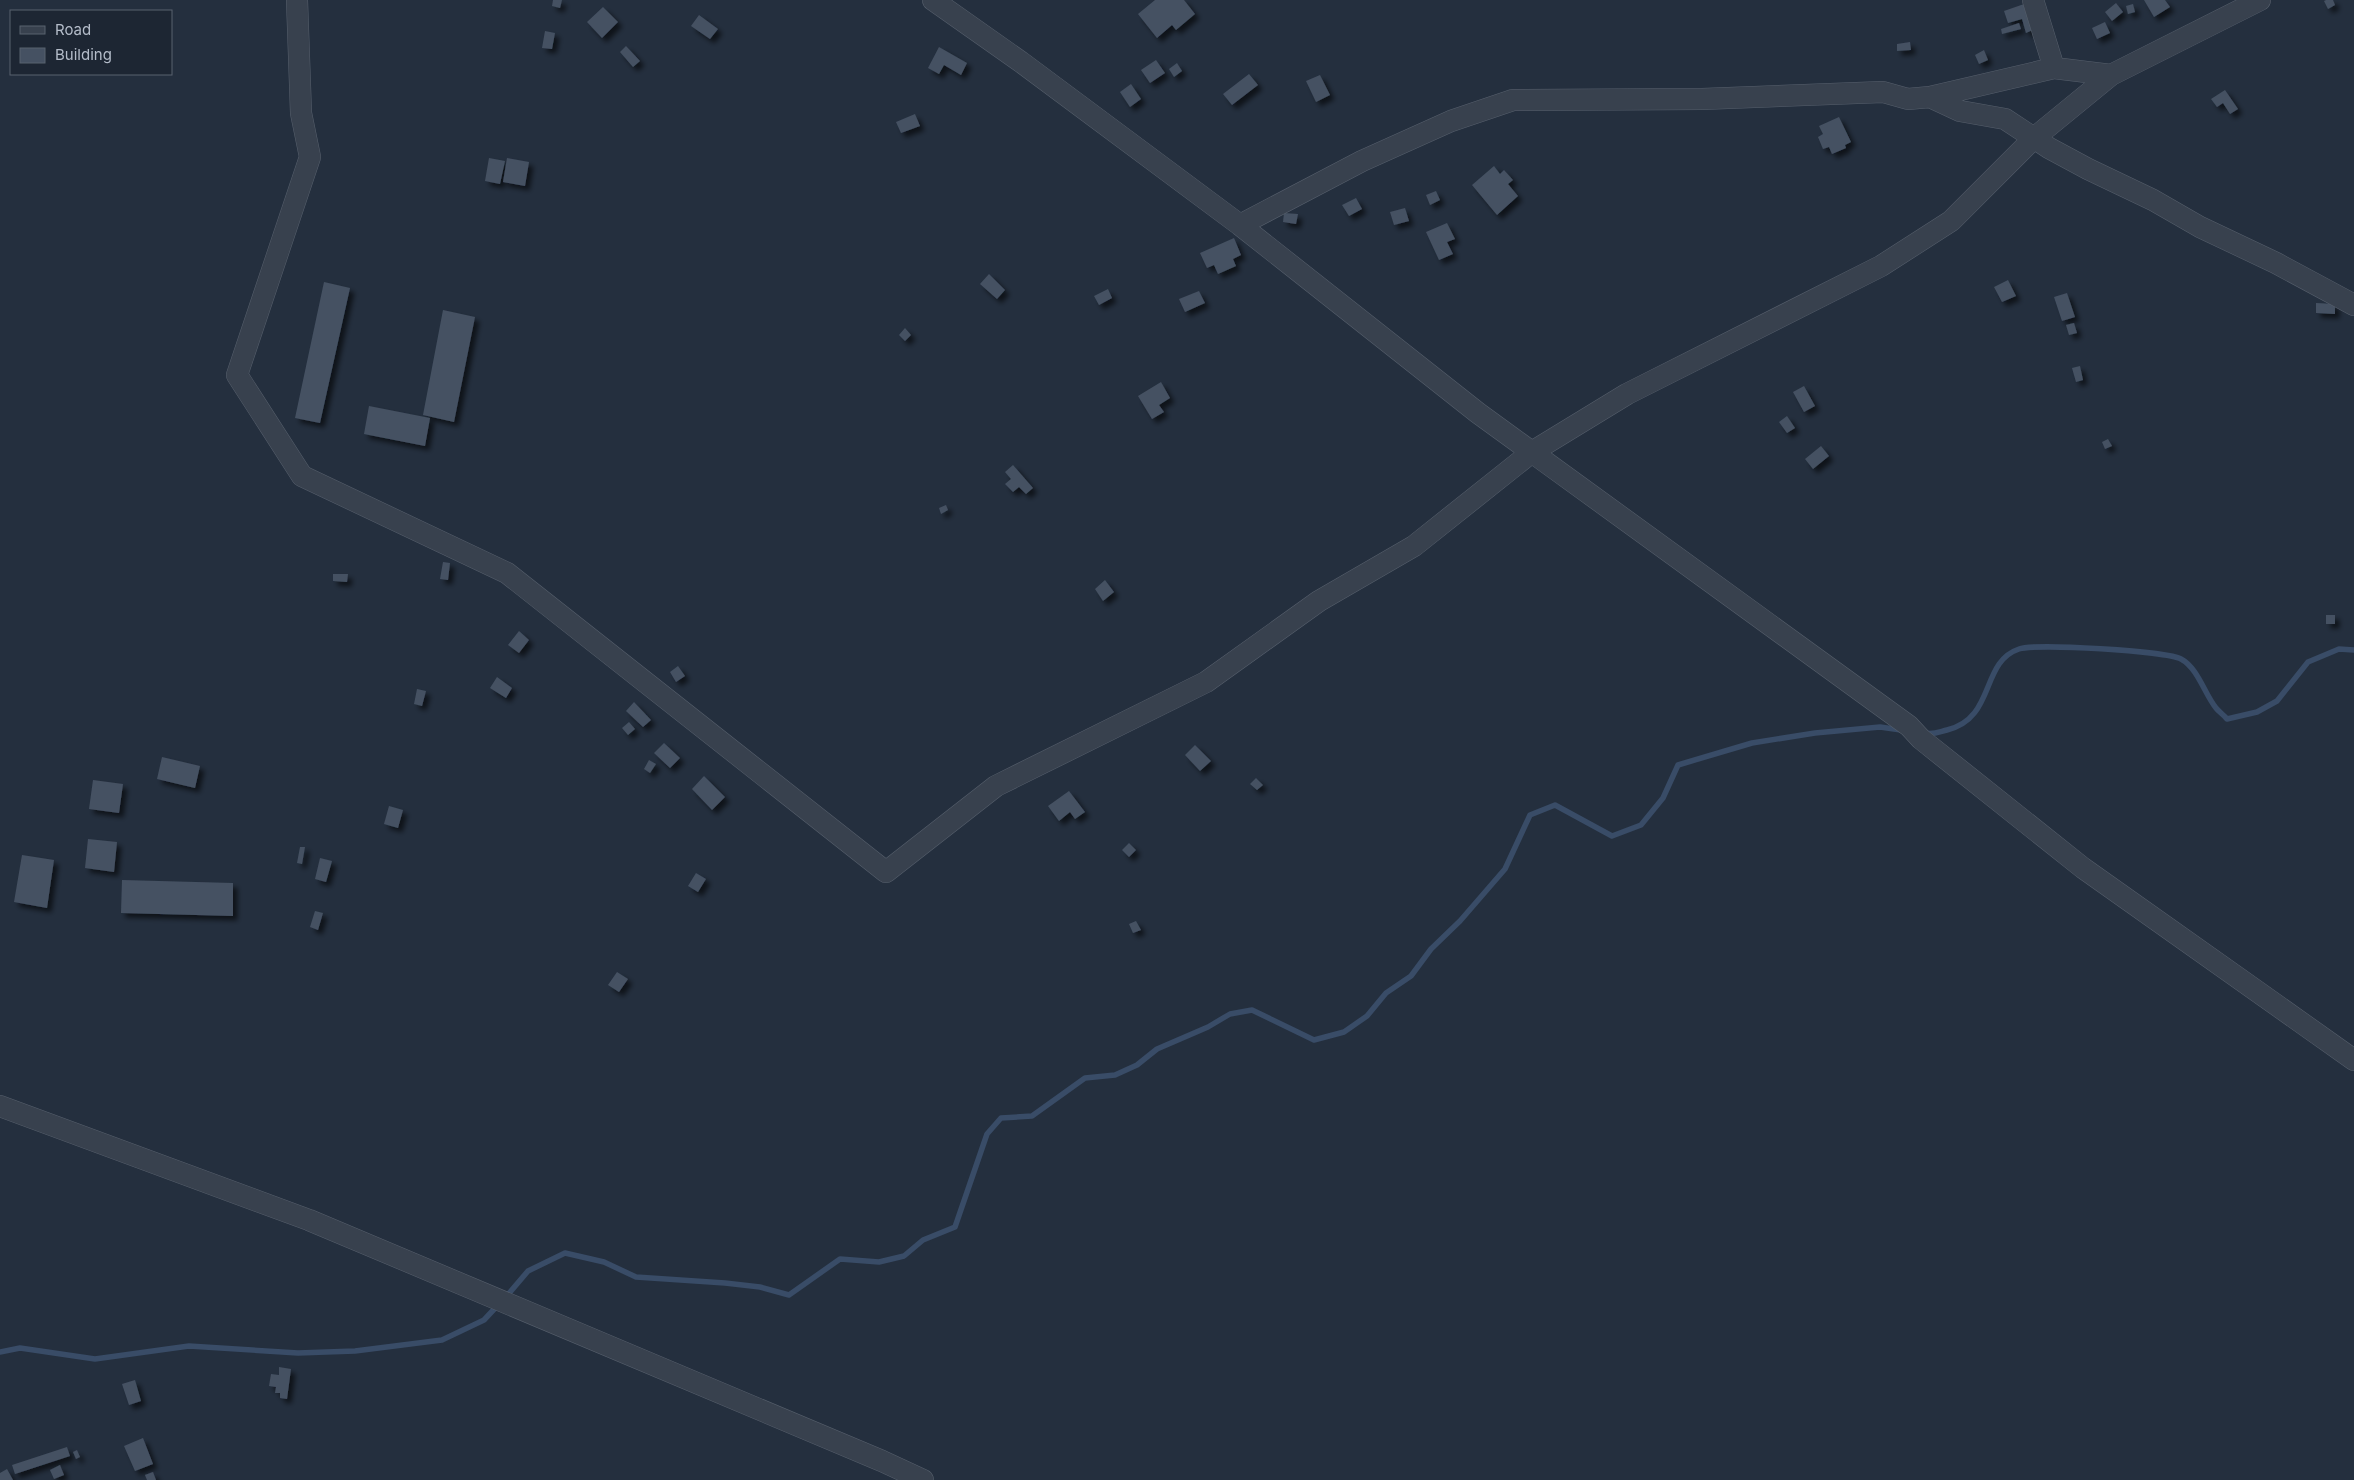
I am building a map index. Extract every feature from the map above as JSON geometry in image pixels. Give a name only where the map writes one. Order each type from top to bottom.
[{"type":"street","points":[[297,0],[301,113],[310,157],[237,375],[302,476],[507,573],[886,872],[996,786],[1206,682],[1319,601],[1414,546],[1532,452],[1627,394],[1882,266],[1951,221],[2034,138],[2111,75],[2260,0]]},
{"type":"street","points":[[933,0],[1021,62],[1240,225],[1478,413],[1915,733],[2083,868],[2354,1060]]},
{"type":"street","points":[[2032,0],[2054,68]]},
{"type":"street","points":[[1240,225],[1362,161],[1451,121],[1513,100],[1702,99],[1870,91],[1894,94],[1908,99],[1930,97],[2054,68],[2111,75]]},
{"type":"street","points":[[1930,97],[1960,111],[2005,119],[2088,169],[2140,193],[2200,227],[2276,263],[2354,305]]},
{"type":"street","points":[[0,1106],[309,1220],[882,1461],[922,1480]]},
{"type":"building","points":[[553,0],[562,0],[560,8],[552,6]]},
{"type":"building","points":[[1155,0],[1184,0],[1195,14],[1176,30],[1172,25],[1157,38],[1138,14]]},
{"type":"building","points":[[2144,0],[2165,0],[2170,7],[2154,17]]},
{"type":"building","points":[[2333,0],[2335,5],[2328,9],[2324,1]]},
{"type":"building","points":[[2027,3],[2035,29],[2026,33],[2022,19],[2008,23],[2004,11]]},
{"type":"building","points":[[2116,3],[2123,12],[2112,21],[2105,12]]},
{"type":"building","points":[[2133,4],[2135,12],[2128,14],[2126,6]]},
{"type":"building","points":[[603,7],[618,22],[602,38],[587,22]]},
{"type":"building","points":[[699,15],[718,29],[710,39],[691,26]]},
{"type":"building","points":[[2105,22],[2110,33],[2097,39],[2092,28]]},
{"type":"building","points":[[2019,23],[2021,29],[2002,34],[2001,29]]},
{"type":"building","points":[[545,31],[555,33],[552,49],[542,48]]},
{"type":"building","points":[[1910,42],[1911,50],[1897,51],[1897,44]]},
{"type":"building","points":[[626,46],[640,61],[633,67],[620,52]]},
{"type":"building","points":[[939,47],[967,63],[961,75],[944,65],[939,74],[928,68]]},
{"type":"building","points":[[1984,50],[1988,60],[1979,64],[1975,55]]},
{"type":"building","points":[[1156,60],[1165,73],[1150,83],[1141,70]]},
{"type":"building","points":[[1177,63],[1182,71],[1174,77],[1169,69]]},
{"type":"building","points":[[1249,74],[1258,85],[1232,105],[1223,94]]},
{"type":"building","points":[[1320,75],[1330,95],[1316,102],[1306,81]]},
{"type":"building","points":[[1131,84],[1141,99],[1130,107],[1120,92]]},
{"type":"building","points":[[2225,90],[2238,109],[2230,114],[2223,103],[2217,107],[2211,99]]},
{"type":"building","points":[[915,114],[920,126],[901,133],[896,122]]},
{"type":"building","points":[[1839,117],[1851,142],[1845,145],[1846,148],[1832,154],[1829,147],[1823,149],[1818,137],[1823,134],[1819,126]]},
{"type":"building","points":[[489,158],[505,161],[500,184],[485,181]]},
{"type":"building","points":[[507,158],[529,162],[525,186],[503,182]]},
{"type":"building","points":[[1494,166],[1500,174],[1504,170],[1513,180],[1508,184],[1518,196],[1497,215],[1472,185]]},
{"type":"building","points":[[1436,191],[1440,200],[1430,205],[1426,195]]},
{"type":"building","points":[[1356,198],[1362,209],[1349,216],[1342,205]]},
{"type":"building","points":[[1405,208],[1409,221],[1394,225],[1390,212]]},
{"type":"building","points":[[1284,213],[1298,214],[1296,224],[1283,222]]},
{"type":"building","points":[[1447,223],[1455,239],[1447,242],[1453,254],[1439,260],[1426,232]]},
{"type":"building","points":[[1234,238],[1241,255],[1233,259],[1236,266],[1218,274],[1214,265],[1207,268],[1200,253]]},
{"type":"building","points":[[989,274],[1005,290],[997,299],[980,284]]},
{"type":"building","points":[[2008,280],[2016,296],[2002,302],[1994,287]]},
{"type":"building","points":[[324,282],[350,288],[320,423],[295,418]]},
{"type":"building","points":[[1108,289],[1112,298],[1099,305],[1094,296]]},
{"type":"building","points":[[1199,291],[1205,303],[1185,312],[1179,299]]},
{"type":"building","points":[[2067,293],[2075,317],[2062,321],[2054,297]]},
{"type":"building","points":[[2316,303],[2335,304],[2335,314],[2316,313]]},
{"type":"building","points":[[443,310],[475,317],[454,422],[423,415]]},
{"type":"building","points":[[2074,323],[2077,333],[2069,335],[2066,325]]},
{"type":"building","points":[[905,328],[911,335],[905,341],[899,335]]},
{"type":"building","points":[[2080,366],[2083,380],[2076,382],[2072,368]]},
{"type":"building","points":[[1161,382],[1170,398],[1159,405],[1164,412],[1152,419],[1138,396]]},
{"type":"building","points":[[1804,386],[1815,406],[1804,412],[1793,392]]},
{"type":"building","points":[[369,406],[430,418],[425,446],[364,434]]},
{"type":"building","points":[[1787,416],[1795,428],[1787,433],[1779,422]]},
{"type":"building","points":[[2108,439],[2112,446],[2105,449],[2102,442]]},
{"type":"building","points":[[1821,446],[1829,456],[1813,469],[1805,459]]},
{"type":"building","points":[[1013,465],[1033,488],[1026,494],[1019,487],[1013,492],[1005,484],[1011,479],[1005,472]]},
{"type":"building","points":[[946,505],[948,510],[941,514],[939,508]]},
{"type":"building","points":[[443,562],[450,563],[448,580],[440,579]]},
{"type":"building","points":[[333,574],[348,574],[347,582],[333,581]]},
{"type":"building","points":[[1105,580],[1114,592],[1103,601],[1095,589]]},
{"type":"building","points":[[2326,615],[2335,615],[2335,624],[2326,624]]},
{"type":"building","points":[[519,631],[529,640],[519,653],[508,645]]},
{"type":"building","points":[[678,666],[685,676],[676,682],[670,672]]},
{"type":"building","points":[[497,677],[512,688],[506,698],[490,688]]},
{"type":"building","points":[[417,689],[426,691],[422,706],[414,704]]},
{"type":"building","points":[[634,702],[651,720],[643,727],[626,711]]},
{"type":"building","points":[[629,722],[635,729],[628,735],[622,728]]},
{"type":"building","points":[[664,743],[680,758],[670,768],[654,753]]},
{"type":"building","points":[[1195,745],[1211,761],[1200,771],[1185,755]]},
{"type":"building","points":[[162,757],[200,766],[195,788],[157,779]]},
{"type":"building","points":[[649,760],[656,764],[650,773],[644,769]]},
{"type":"building","points":[[704,776],[725,797],[712,810],[692,789]]},
{"type":"building","points":[[1256,778],[1263,785],[1257,790],[1250,784]]},
{"type":"building","points":[[93,780],[123,784],[119,813],[89,809]]},
{"type":"building","points":[[1069,791],[1085,812],[1075,819],[1070,812],[1059,821],[1048,806]]},
{"type":"building","points":[[389,806],[403,810],[398,828],[384,824]]},
{"type":"building","points":[[88,839],[117,842],[114,872],[85,868]]},
{"type":"building","points":[[1129,843],[1136,850],[1129,857],[1122,850]]},
{"type":"building","points":[[300,847],[305,847],[302,864],[297,863]]},
{"type":"building","points":[[22,855],[54,860],[47,908],[14,902]]},
{"type":"building","points":[[320,858],[332,861],[326,882],[315,879]]},
{"type":"building","points":[[696,873],[706,879],[698,892],[688,886]]},
{"type":"building","points":[[122,880],[233,883],[233,916],[121,913]]},
{"type":"building","points":[[315,911],[323,913],[318,930],[310,927]]},
{"type":"building","points":[[1136,921],[1141,930],[1133,933],[1129,924]]},
{"type":"building","points":[[617,972],[628,979],[619,992],[608,985]]},
{"type":"building","points":[[279,1367],[291,1369],[287,1399],[280,1398],[280,1393],[275,1393],[276,1387],[269,1386],[271,1374],[279,1375]]},
{"type":"building","points":[[135,1380],[141,1401],[129,1405],[122,1384]]},
{"type":"building","points":[[143,1438],[153,1464],[135,1471],[124,1446]]},
{"type":"building","points":[[67,1447],[70,1456],[15,1474],[12,1465]]},
{"type":"building","points":[[77,1450],[80,1457],[76,1459],[73,1452]]},
{"type":"building","points":[[60,1465],[64,1475],[54,1479],[50,1470]]},
{"type":"building","points":[[7,1469],[13,1480],[0,1480],[0,1473]]},
{"type":"building","points":[[153,1472],[156,1480],[147,1480],[145,1475]]},
{"type":"waterway","points":[[1925,733],[1947,730],[1963,724],[1981,703],[1998,665],[2007,656],[2019,649],[2030,647],[2101,649],[2152,653],[2181,659],[2192,669],[2212,703],[2227,719],[2257,712],[2277,701],[2308,662],[2339,649],[2354,650]]},
{"type":"waterway","points":[[505,1298],[528,1271],[565,1253],[604,1262],[636,1277],[760,1287],[789,1295],[840,1259],[879,1262],[904,1256],[923,1240],[955,1227],[987,1134],[1001,1118],[1032,1116],[1085,1078],[1115,1075],[1137,1065],[1157,1049],[1208,1027],[1230,1014],[1252,1010],[1314,1040],[1344,1032],[1367,1016],[1386,993],[1411,976],[1431,949],[1460,921],[1505,869],[1530,815],[1555,805],[1612,836],[1641,825],[1663,798],[1678,765],[1752,743],[1815,733],[1880,727],[1901,730]]},
{"type":"waterway","points":[[0,1352],[20,1348],[95,1359],[189,1346],[298,1353],[355,1351],[442,1340],[484,1320],[498,1305]]}]
